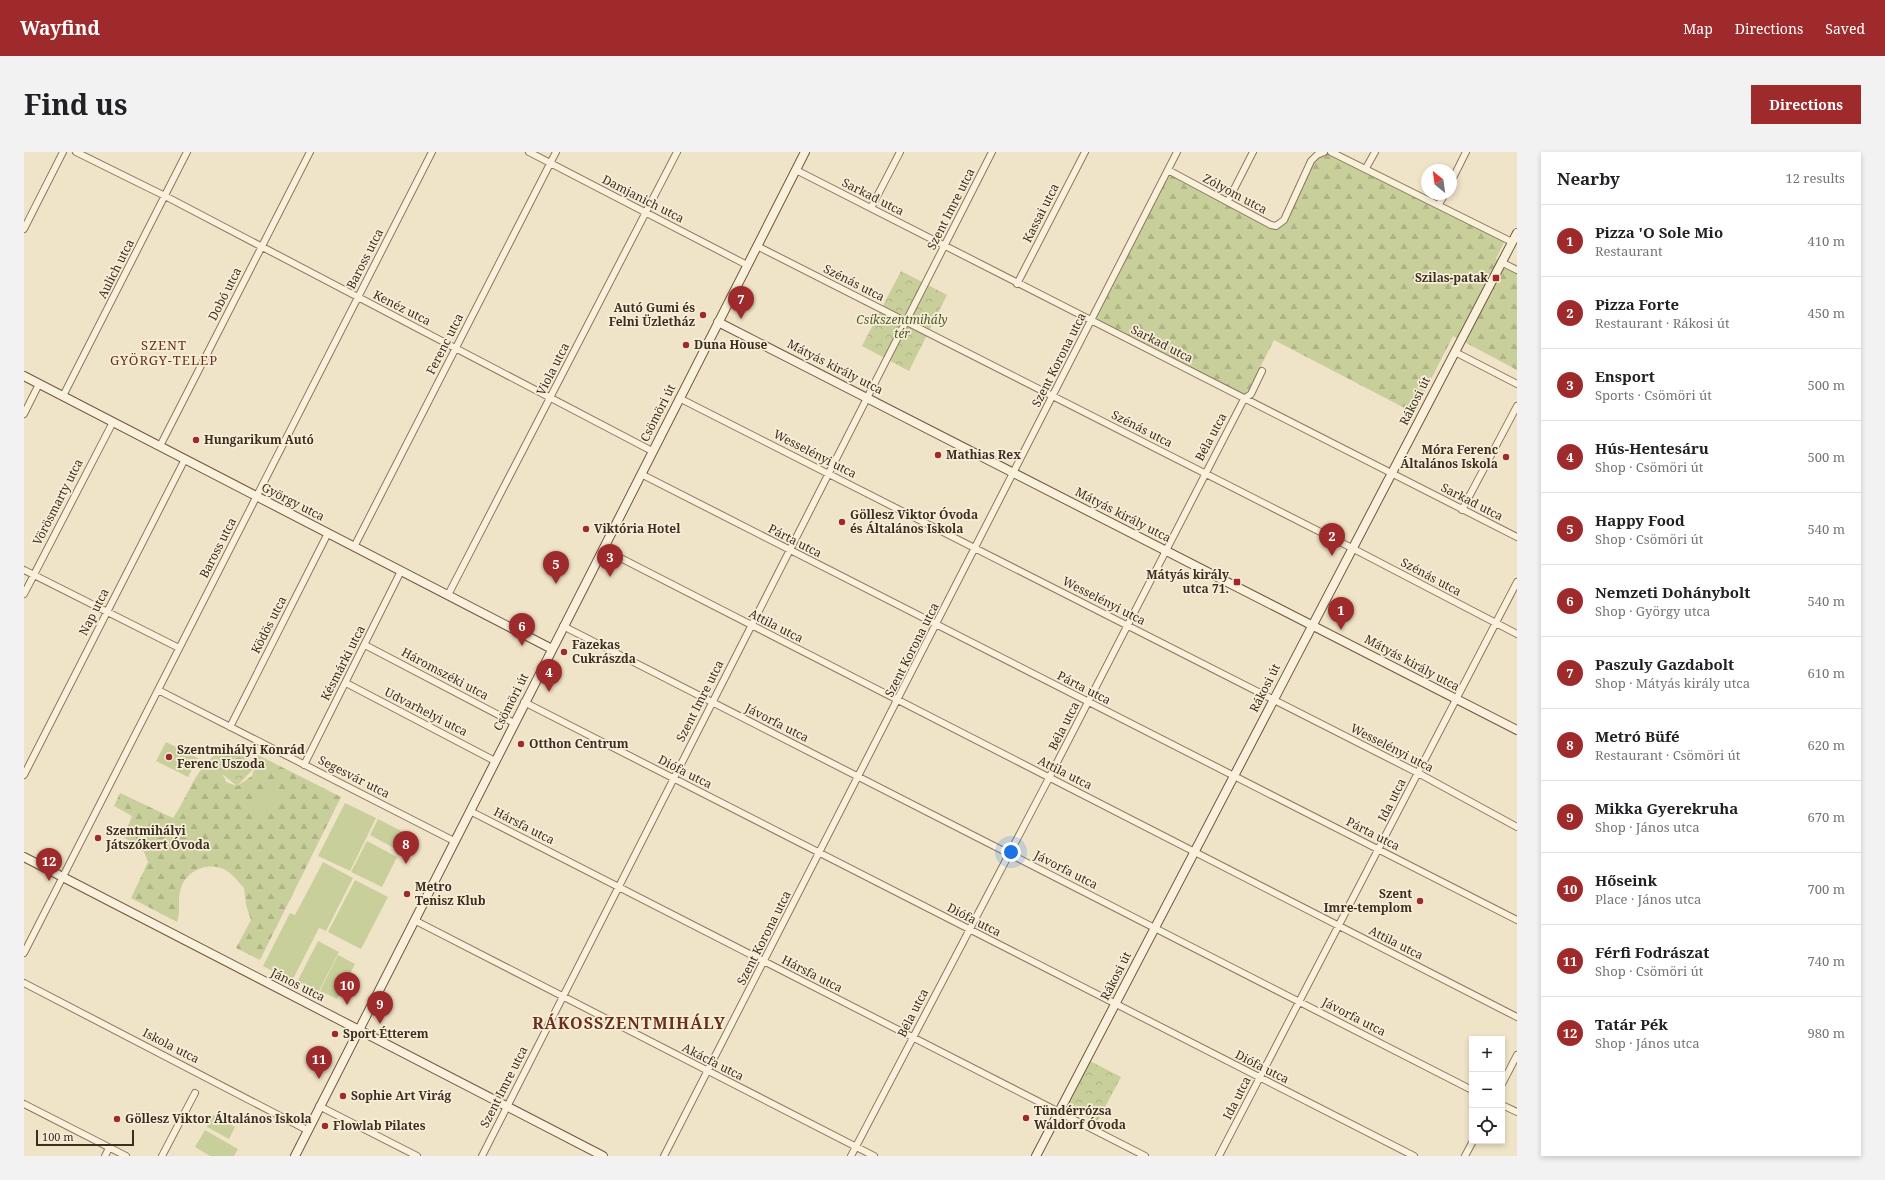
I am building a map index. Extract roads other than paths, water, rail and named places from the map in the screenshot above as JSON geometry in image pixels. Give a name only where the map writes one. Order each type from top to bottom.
[{"type":"main road","name":"Csömöri út","points":[[295,1156],[524,702],[806,152]]},
{"type":"main road","name":"Rákosi út","points":[[1036,1156],[1517,233]]},
{"type":"main road","name":"Mátyás király utca","points":[[718,322],[1517,730]]},
{"type":"main road","name":"György utca","points":[[24,376],[552,649]]},
{"type":"main road","name":"János utca","points":[[24,857],[603,1156]]},
{"type":"street","points":[[24,229],[63,152]]},
{"type":"street","name":"Kenéz utca","points":[[76,152],[165,196],[357,298],[455,347],[652,451]]},
{"type":"street","name":"Aulich utca","points":[[63,396],[188,152]]},
{"type":"street","name":"Dobó utca","points":[[160,446],[310,152]]},
{"type":"street","name":"Baross utca","points":[[24,953],[432,152]]},
{"type":"street","name":"Damjanich utca","points":[[529,152],[747,265]]},
{"type":"street","name":"Ferenc utca","points":[[354,547],[556,152]]},
{"type":"street","name":"Viola utca","points":[[448,595],[677,152]]},
{"type":"street","points":[[871,208],[900,152]]},
{"type":"street","name":"Szent Imre utca","points":[[482,1156],[561,997],[752,626],[992,152]]},
{"type":"street","name":"Kassai utca","points":[[1017,284],[1085,152]]},
{"type":"street","name":"Szent Korona utca","points":[[664,1156],[937,625],[1013,472],[1092,321],[1177,152]]},
{"type":"street","points":[[1228,202],[1253,152]]},
{"type":"street","name":"Zólyom utca","points":[[1168,170],[1270,225],[1278,225],[1284,220],[1311,161],[1317,155],[1324,152]]},
{"type":"street","points":[[1331,152],[1439,204],[1512,242]]},
{"type":"street","points":[[1366,168],[1374,152]]},
{"type":"street","points":[[1457,170],[1466,152]]},
{"type":"street","name":"Sarkad utca","points":[[796,170],[1017,284],[1517,537]]},
{"type":"street","points":[[1439,204],[1441,200]]},
{"type":"street","name":"Szénás utca","points":[[757,246],[1352,548],[1517,634]]},
{"type":"street","points":[[1501,262],[1517,270]]},
{"type":"street","points":[[1455,352],[1517,384]]},
{"type":"street","name":"Béla utca","points":[[851,1156],[1050,778],[1126,625],[1205,473],[1244,399],[1252,394],[1262,371]]},
{"type":"street","points":[[24,414],[39,384]]},
{"type":"street","name":"Wesselényi utca","points":[[679,398],[1418,774],[1517,827]]},
{"type":"street","points":[[1462,510],[1517,406]]},
{"type":"street","name":"Vörösmarty utca","points":[[24,594],[112,422]]},
{"type":"street","name":"Nap utca","points":[[24,775],[185,459]]},
{"type":"street","name":"Párta utca","points":[[641,474],[1517,920]]},
{"type":"street","name":"Ködös utca","points":[[230,727],[328,533]]},
{"type":"street","name":"Attila utca","points":[[603,549],[1517,1017]]},
{"type":"street","points":[[24,570],[179,648]]},
{"type":"street","name":"Késmárki utca","points":[[304,764],[401,571]]},
{"type":"street","name":"Ida utca","points":[[1220,1156],[1517,582]]},
{"type":"street","name":"Jávorfa utca","points":[[563,626],[1469,1088]]},
{"type":"street","name":"Háromszéki utca","points":[[365,645],[514,723]]},
{"type":"street","name":"Udvarhelyi utca","points":[[346,683],[495,761]]},
{"type":"street","name":"Segesvár utca","points":[[158,690],[454,841]]},
{"type":"street","name":"Diófa utca","points":[[524,702],[1414,1156]]},
{"type":"street","name":"Hársfa utca","points":[[470,811],[1145,1156]]},
{"type":"street","name":"Akácfa utca","points":[[414,920],[561,997],[874,1156]]},
{"type":"street","name":"Iskola utca","points":[[24,983],[307,1130]]},
{"type":"street","points":[[1505,1078],[1517,1055]]},
{"type":"street","points":[[162,1156],[195,1093]]},
{"type":"street","points":[[24,1104],[126,1156]]},
{"type":"street","points":[[320,1106],[417,1156]]},
{"type":"street","points":[[1505,1106],[1517,1112]]},
{"type":"street","points":[[1465,1156],[1471,1144]]},
{"type":"street","points":[[105,1156],[109,1148]]},
{"type":"place","name":"Szilas-patak","points":[[1496,278]]},
{"type":"place","name":"Autó Gumi és Felni Üzletház","points":[[703,315]]},
{"type":"place","name":"Paszuly Gazdabolt","points":[[741,319]]},
{"type":"place","name":"Duna House","points":[[686,345]]},
{"type":"place","name":"Hungarikum Autó","points":[[196,440]]},
{"type":"place","name":"Mathias Rex","points":[[938,455]]},
{"type":"place","name":"Móra Ferenc Általános Iskola","points":[[1506,457]]},
{"type":"place","name":"Göllesz Viktor Óvoda és Általános Iskola","points":[[842,522]]},
{"type":"place","name":"Viktória Hotel","points":[[586,529]]},
{"type":"place","name":"Pizza Forte","points":[[1332,556]]},
{"type":"place","name":"Ensport","points":[[610,577]]},
{"type":"place","name":"Mátyás király utca 71.","points":[[1237,582]]},
{"type":"place","name":"Happy Food","points":[[556,584]]},
{"type":"place","name":"Pizza 'O Sole Mio","points":[[1341,630]]},
{"type":"place","name":"Nemzeti Dohánybolt","points":[[522,646]]},
{"type":"place","name":"Fazekas Cukrászda","points":[[564,652]]},
{"type":"place","name":"Hús-Hentesáru","points":[[549,692]]},
{"type":"place","name":"Otthon Centrum","points":[[521,744]]},
{"type":"place","name":"Szentmihályi Konrád Ferenc Uszoda","points":[[169,757]]},
{"type":"place","name":"Szentmihályi Játszókert Óvoda","points":[[98,838]]},
{"type":"place","name":"Metró Büfé","points":[[406,864]]},
{"type":"place","name":"Tatár Pék","points":[[49,881]]},
{"type":"place","name":"Metro Tenisz Klub","points":[[407,894]]},
{"type":"place","name":"Szent Imre-templom","points":[[1420,901]]},
{"type":"place","name":"Hőseink","points":[[347,1005]]},
{"type":"place","name":"Mikka Gyerekruha","points":[[380,1024]]},
{"type":"place","name":"Sport Étterem","points":[[335,1034]]},
{"type":"place","name":"Férfi Fodrászat","points":[[319,1079]]},
{"type":"place","name":"Sophie Art Virág","points":[[343,1096]]},
{"type":"place","name":"Tündérrózsa Waldorf Óvoda","points":[[1026,1118]]},
{"type":"place","name":"Göllesz Viktor Általános Iskola","points":[[117,1119]]},
{"type":"place","name":"Flowlab Pilates","points":[[325,1126]]},
{"type":"district","name":"SZENT GYÖRGY-TELEP","points":[[164,352]]},
{"type":"district","name":"RÁKOSSZENTMIHÁLY","points":[[629,1023]]},
{"type":"park label","name":"Csíkszentmihály tér","points":[[902,327]]}]
